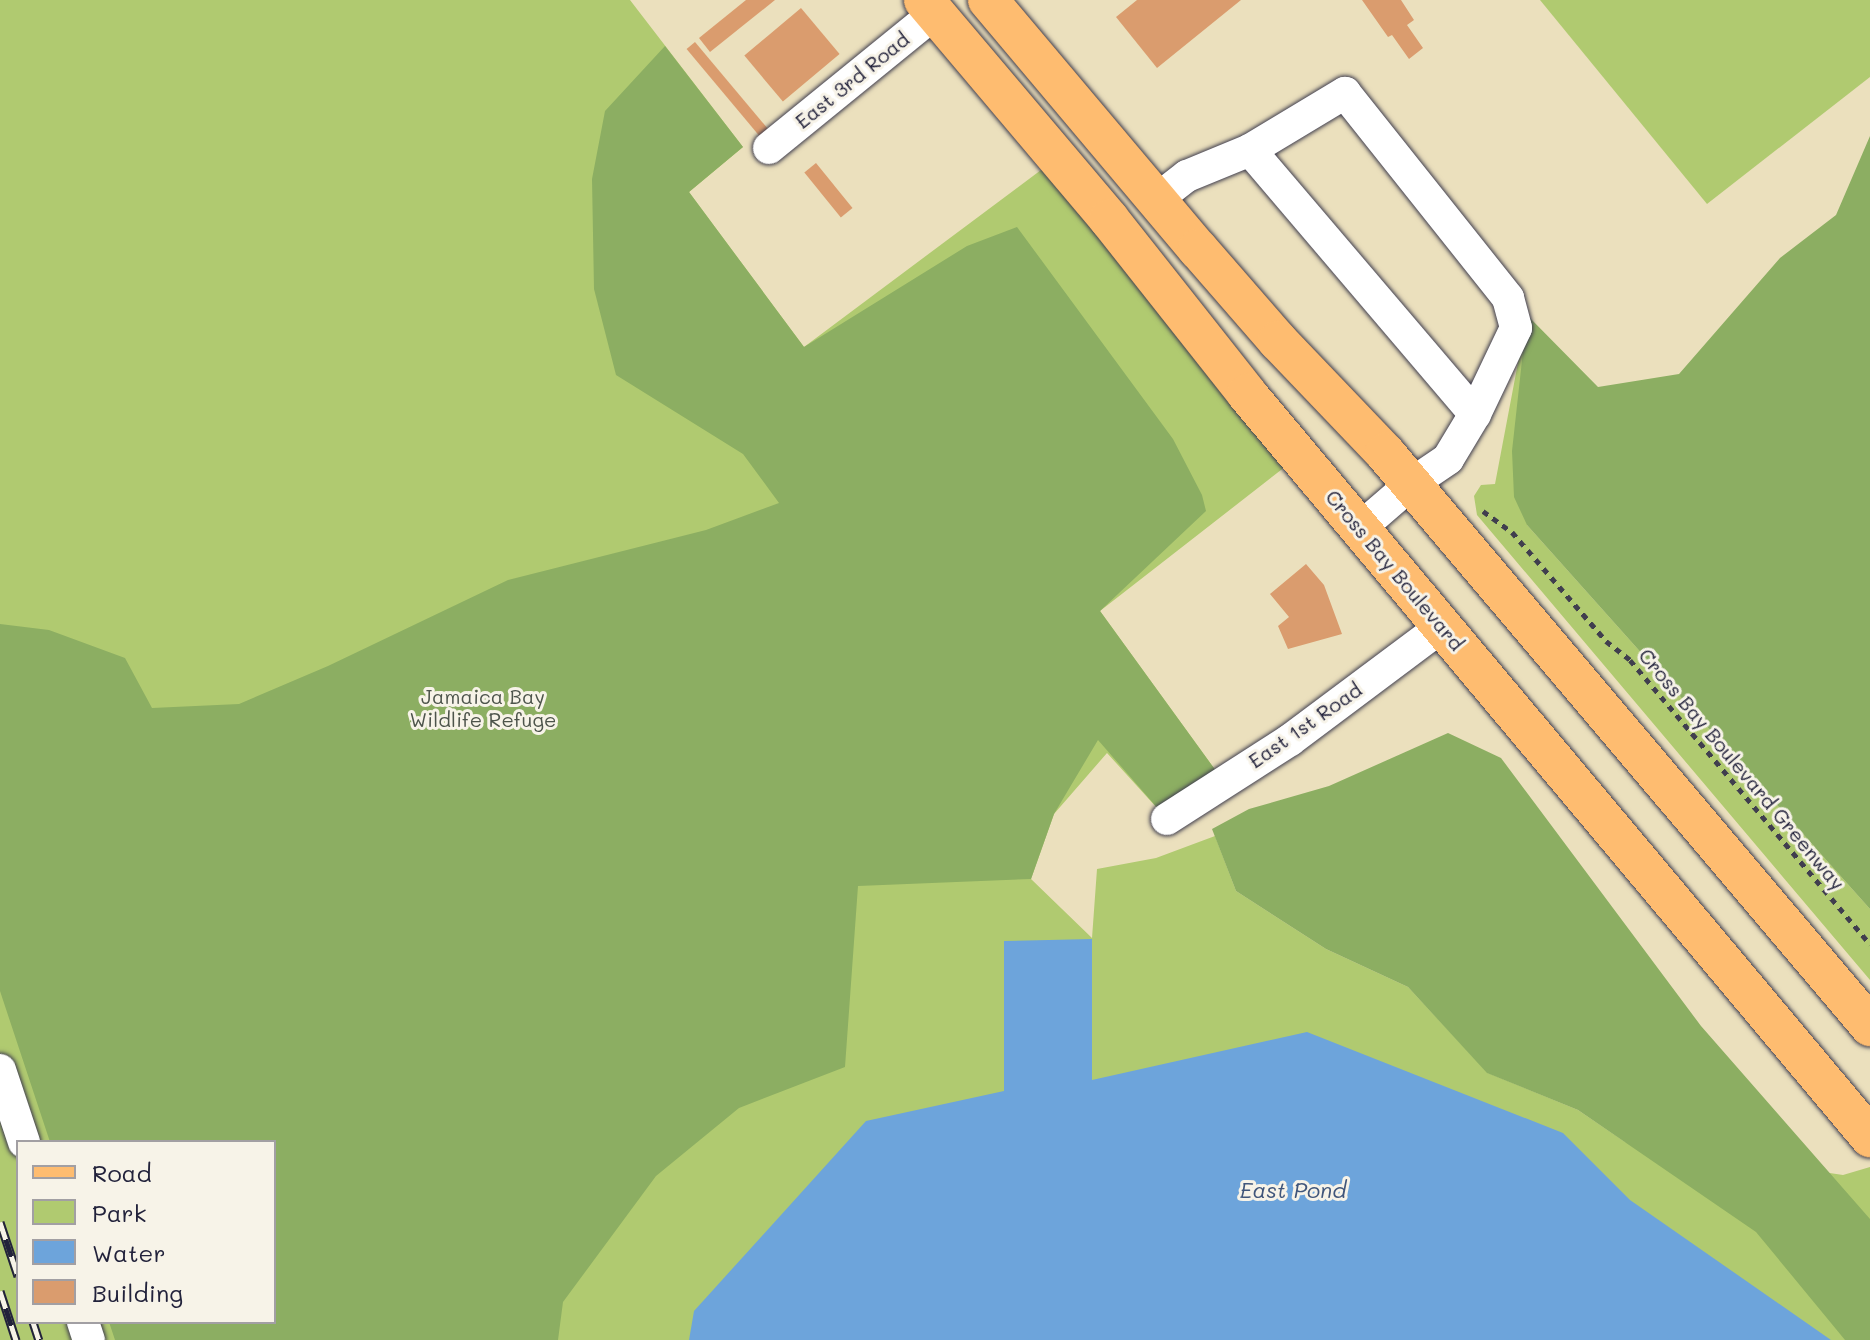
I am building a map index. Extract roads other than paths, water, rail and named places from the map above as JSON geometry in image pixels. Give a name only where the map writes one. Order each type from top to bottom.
[{"type":"main road","points":[[988,0],[1278,341],[1411,484],[1870,1026]]},
{"type":"main road","name":"Cross Bay Boulevard","points":[[930,6],[1109,219],[1247,394],[1870,1137]]},
{"type":"street","name":"East 3rd Road","points":[[769,148],[930,6]]},
{"type":"street","points":[[1156,200],[1187,176],[1250,150],[1345,93],[1508,298],[1516,328],[1475,414],[1448,459],[1411,484],[1360,528]]},
{"type":"street","points":[[1250,150],[1475,414]]},
{"type":"street","name":"East 1st Road","points":[[1167,819],[1290,740],[1441,627]]},
{"type":"street","points":[[0,1070],[23,1140]]},
{"type":"water","name":"East Pond","points":[[1092,939],[1092,1080],[1307,1032],[1563,1133],[1630,1200],[1831,1340],[689,1340],[694,1311],[866,1121],[1004,1091],[1004,941]]},
{"type":"railway","points":[[0,1222],[16,1270]]},
{"type":"railway","points":[[0,1291],[16,1340]]},
{"type":"railway","points":[[34,1324],[39,1340]]},
{"type":"park label","name":"Jamaica Bay Wildlife Refuge","points":[[483,708]]}]
